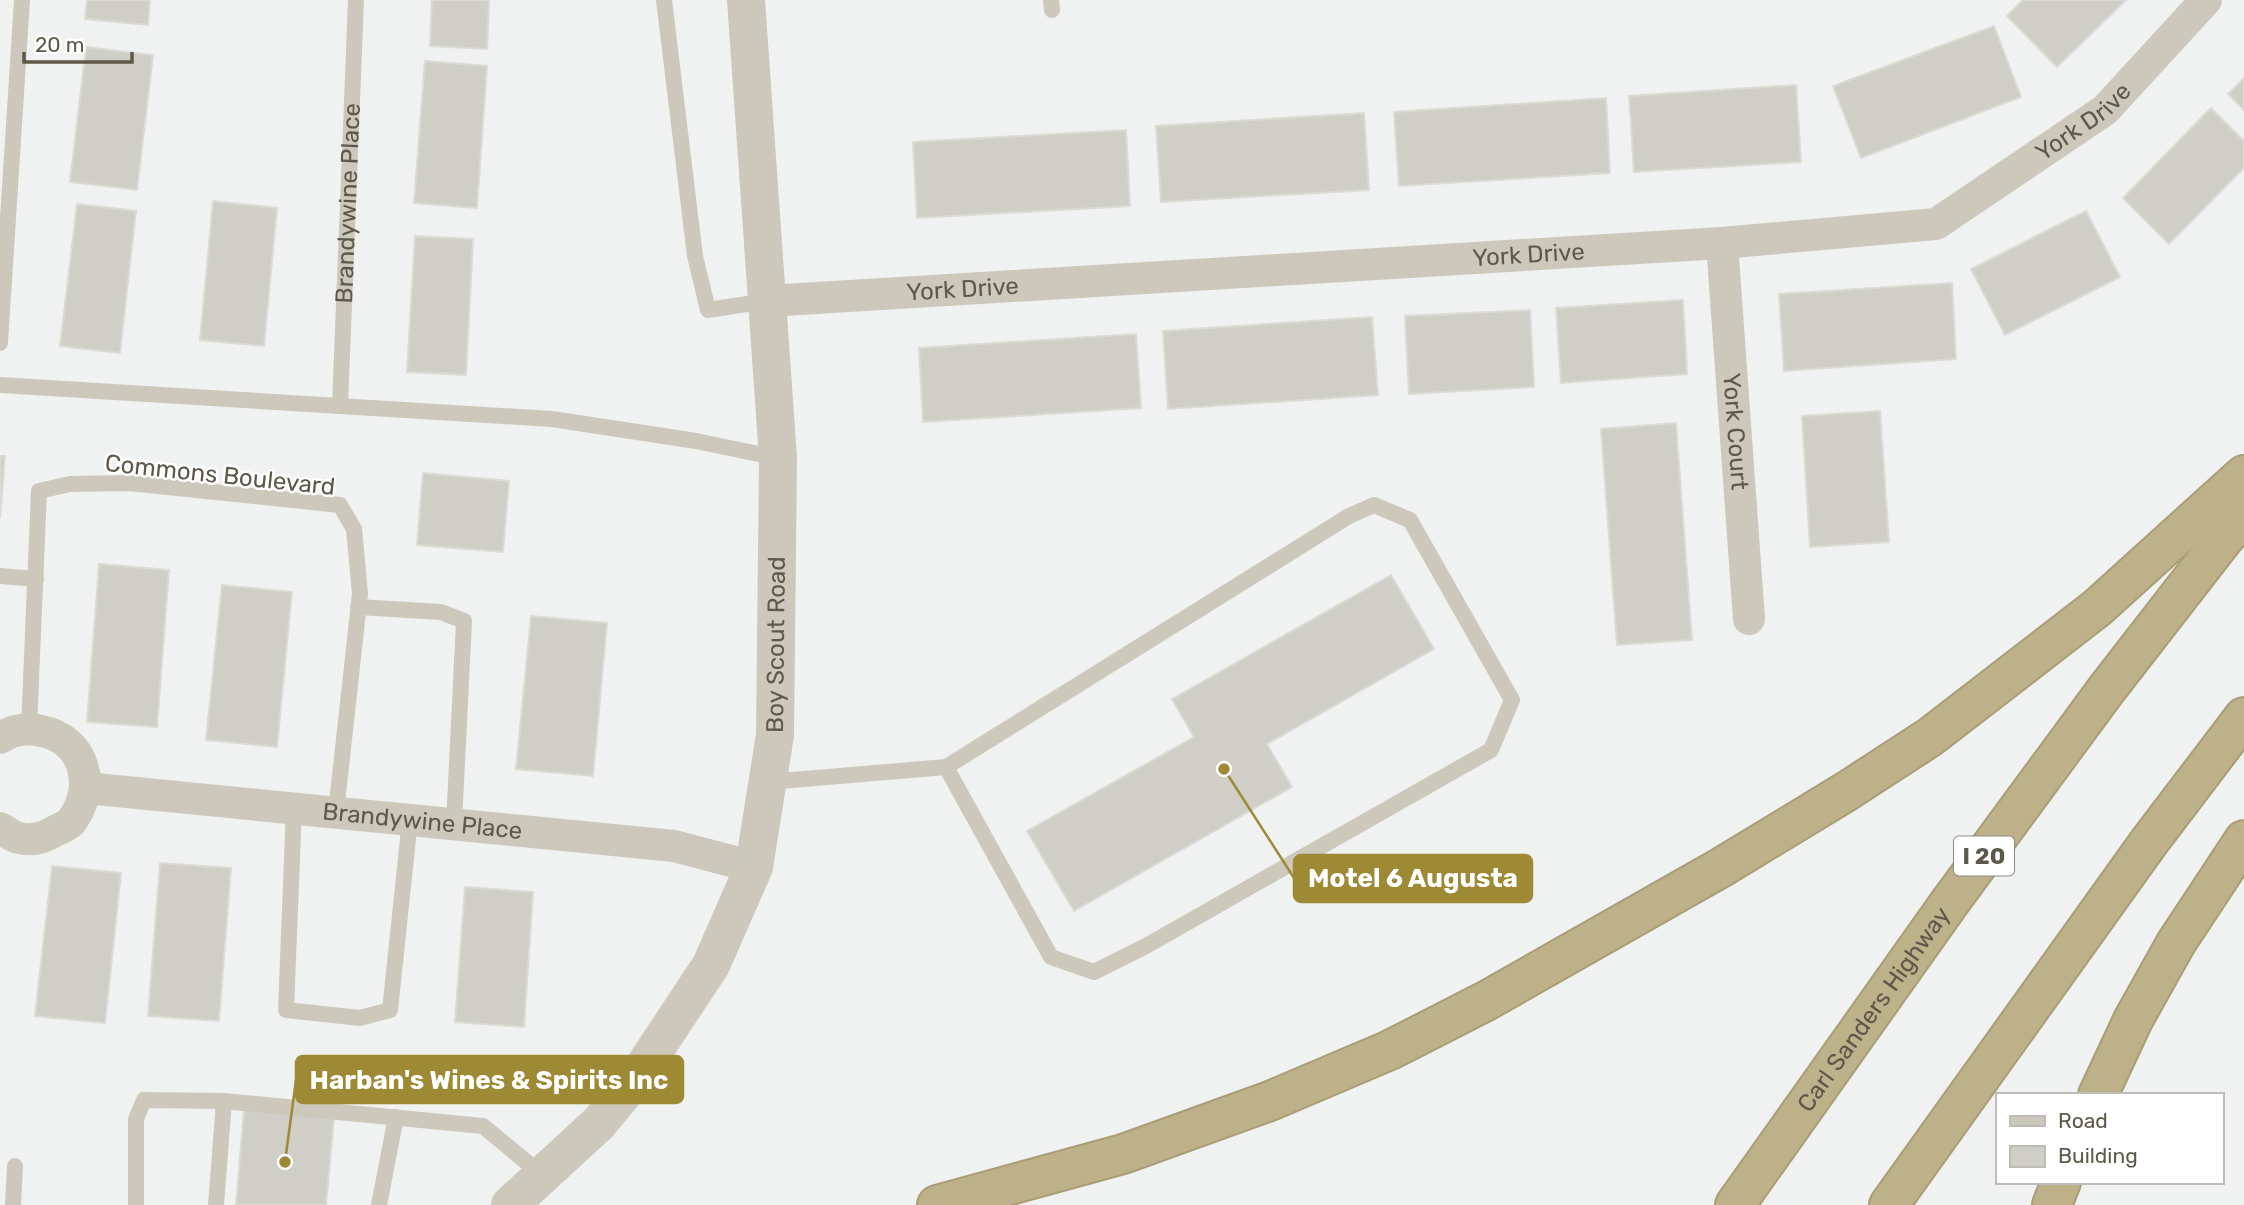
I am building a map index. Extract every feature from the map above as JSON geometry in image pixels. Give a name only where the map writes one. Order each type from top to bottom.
[{"type":"highway","points":[[937,1205],[1122,1154],[1270,1101],[1390,1050],[1486,1001],[1722,867],[1847,792],[1930,737],[2097,608],[2244,475]]},
{"type":"highway","name":"Carl Sanders Highway","points":[[1735,1205],[1950,902],[2114,680],[2244,516]]},
{"type":"highway","points":[[1889,1205],[2149,842],[2244,717]]},
{"type":"highway","points":[[2099,1093],[2133,1020],[2176,943],[2244,841]]},
{"type":"highway","points":[[2052,1205],[2060,1184]]},
{"type":"street","name":"Boy Scout Road","points":[[510,1205],[599,1123],[637,1077],[711,965],[754,867],[775,735],[778,458],[746,0]]},
{"type":"street","name":"York Drive","points":[[767,301],[1722,243],[1936,224],[2105,110],[2206,0]]},
{"type":"street","name":"York Court","points":[[1722,243],[1749,619]]},
{"type":"street","points":[[1,831],[18,838],[43,838],[72,821],[86,788],[82,762],[72,747],[53,733],[14,733]]},
{"type":"street","name":"Brandywine Place","points":[[86,788],[674,846],[754,867]]},
{"type":"lane","points":[[0,343],[22,0]]},
{"type":"lane","name":"Brandywine Place","points":[[340,406],[356,0]]},
{"type":"lane","points":[[664,0],[695,256],[708,310],[767,301]]},
{"type":"lane","points":[[0,385],[552,419],[696,441],[778,458]]},
{"type":"lane","name":"Commons Boulevard","points":[[14,733],[36,579],[39,491],[70,484],[129,483],[340,505],[354,529],[360,594],[336,812]]},
{"type":"lane","points":[[768,782],[946,767],[1349,516],[1374,505],[1410,520],[1512,700],[1491,750],[1146,946],[1094,972],[1051,957],[946,767]]},
{"type":"lane","points":[[0,576],[36,579]]},
{"type":"lane","points":[[358,607],[441,612],[464,621],[454,824]]},
{"type":"lane","points":[[295,808],[286,1010],[360,1018],[390,1010],[410,820]]},
{"type":"lane","points":[[136,1205],[136,1119],[144,1100],[224,1101],[484,1126],[542,1175]]},
{"type":"lane","points":[[216,1205],[224,1101]]},
{"type":"lane","points":[[379,1205],[396,1117]]},
{"type":"lane","points":[[13,1205],[15,1166]]},
{"type":"building","points":[[87,0],[150,0],[148,25],[85,19]]},
{"type":"building","points":[[432,0],[489,0],[487,49],[430,46]]},
{"type":"building","points":[[2023,0],[2126,0],[2057,67],[2007,16]]},
{"type":"building","points":[[1994,26],[2021,97],[1861,158],[1833,86]]},
{"type":"building","points":[[86,47],[153,55],[137,190],[70,182]]},
{"type":"building","points":[[425,61],[487,66],[477,208],[414,203]]},
{"type":"building","points":[[2244,78],[2244,110],[2228,94]]},
{"type":"building","points":[[1796,85],[1801,162],[1634,172],[1629,96]]},
{"type":"building","points":[[1606,98],[1610,173],[1399,186],[1394,112]]},
{"type":"building","points":[[2211,108],[2244,141],[2244,168],[2169,244],[2123,198]]},
{"type":"building","points":[[1364,113],[1369,190],[1161,202],[1156,126]]},
{"type":"building","points":[[1126,130],[1130,206],[917,218],[913,142]]},
{"type":"building","points":[[213,201],[277,208],[264,346],[200,340]]},
{"type":"building","points":[[77,204],[136,211],[120,353],[60,346]]},
{"type":"building","points":[[2086,211],[2120,277],[2005,335],[1971,269]]},
{"type":"building","points":[[415,236],[473,239],[466,375],[407,372]]},
{"type":"building","points":[[1952,283],[1956,359],[1784,371],[1779,294]]},
{"type":"building","points":[[1683,300],[1687,374],[1561,383],[1556,308]]},
{"type":"building","points":[[1530,310],[1534,387],[1409,394],[1405,316]]},
{"type":"building","points":[[1372,317],[1378,395],[1168,409],[1163,331]]},
{"type":"building","points":[[1136,334],[1141,408],[923,422],[919,348]]},
{"type":"building","points":[[1880,411],[1889,542],[1810,547],[1802,416]]},
{"type":"building","points":[[1676,423],[1692,640],[1617,645],[1601,429]]},
{"type":"building","points":[[0,456],[5,456],[0,518]]},
{"type":"building","points":[[423,473],[509,481],[503,552],[417,545]]},
{"type":"building","points":[[99,564],[169,570],[157,727],[87,722]]},
{"type":"building","points":[[1391,575],[1434,649],[1267,744],[1292,787],[1074,911],[1027,831],[1194,737],[1172,699]]},
{"type":"building","points":[[222,585],[292,592],[277,747],[206,740]]},
{"type":"building","points":[[531,616],[607,623],[593,776],[516,769]]},
{"type":"building","points":[[160,863],[231,868],[219,1021],[148,1016]]},
{"type":"building","points":[[52,866],[121,873],[105,1023],[35,1016]]},
{"type":"building","points":[[465,887],[533,892],[524,1027],[455,1022]]},
{"type":"building","points":[[244,1110],[334,1118],[326,1205],[236,1205]]},
{"type":"place","name":"Motel 6 Augusta","points":[[1224,769]]},
{"type":"place","name":"Harban's Wines & Spirits Inc","points":[[285,1162]]}]
